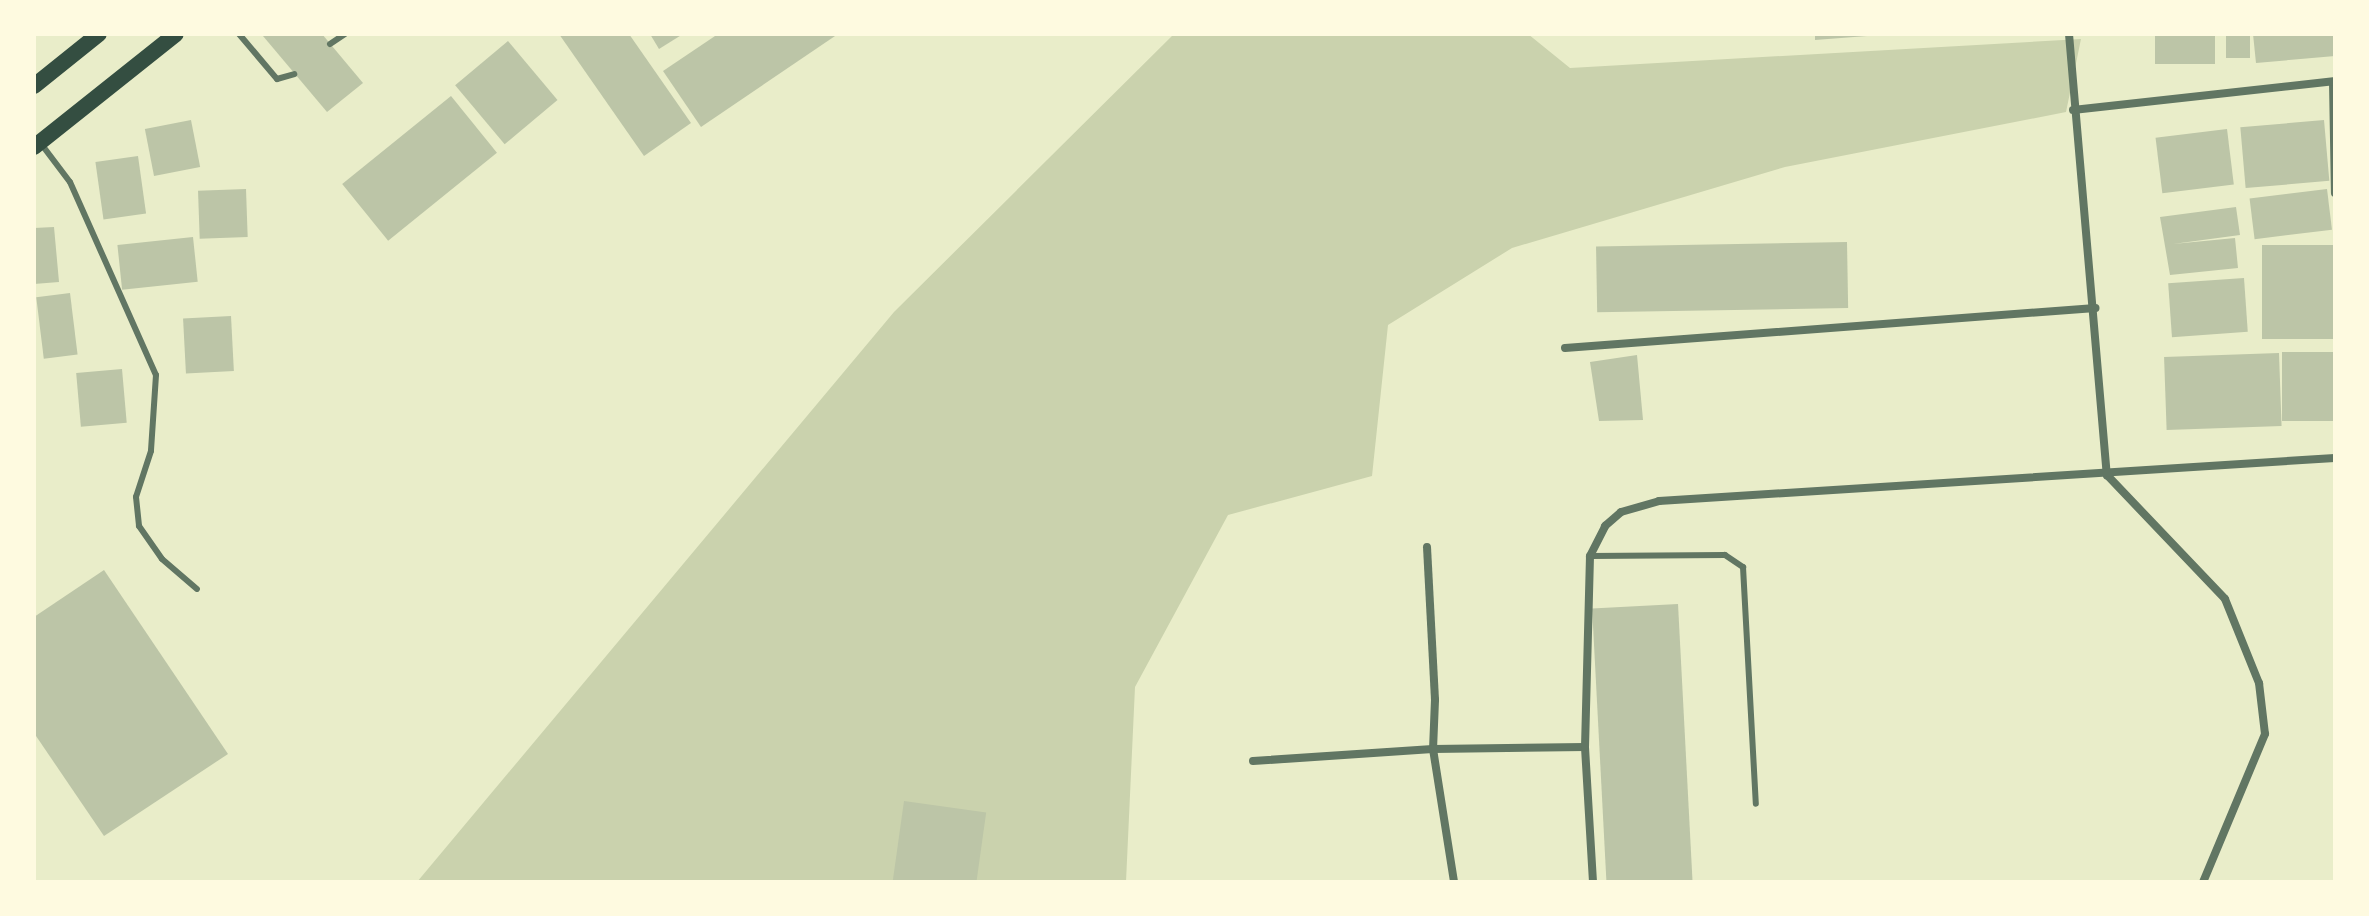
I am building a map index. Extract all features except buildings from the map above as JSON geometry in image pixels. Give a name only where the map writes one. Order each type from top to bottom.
[{"type":"main road","points":[[34,86],[99,34]]},
{"type":"main road","points":[[37,144],[176,34]]},
{"type":"street","points":[[2069,34],[2073,110],[2095,308],[2107,475],[2225,599],[2259,683],[2265,734],[2203,882]]},
{"type":"street","points":[[2073,110],[2334,82],[2335,193]]},
{"type":"street","points":[[1565,348],[2095,308]]},
{"type":"street","points":[[1593,882],[1585,747],[1590,556],[1605,526],[1621,512],[1659,501],[2107,475],[2335,458]]},
{"type":"street","points":[[1427,547],[1435,700],[1433,749],[1454,882]]},
{"type":"street","points":[[1253,761],[1433,749],[1585,747]]},
{"type":"lane","points":[[239,34],[277,79],[294,74]]},
{"type":"lane","points":[[330,44],[345,34]]},
{"type":"lane","points":[[37,144],[70,182],[156,375],[151,451],[136,497],[139,526],[162,559],[197,589]]},
{"type":"lane","points":[[1590,556],[1725,555],[1743,567],[1756,804]]},
{"type":"green space","points":[[1174,34],[1528,34],[1570,68],[2081,39],[2066,112],[1785,167],[1512,248],[1388,325],[1372,476],[1228,515],[1135,687],[1126,882],[417,882],[894,312]]}]
